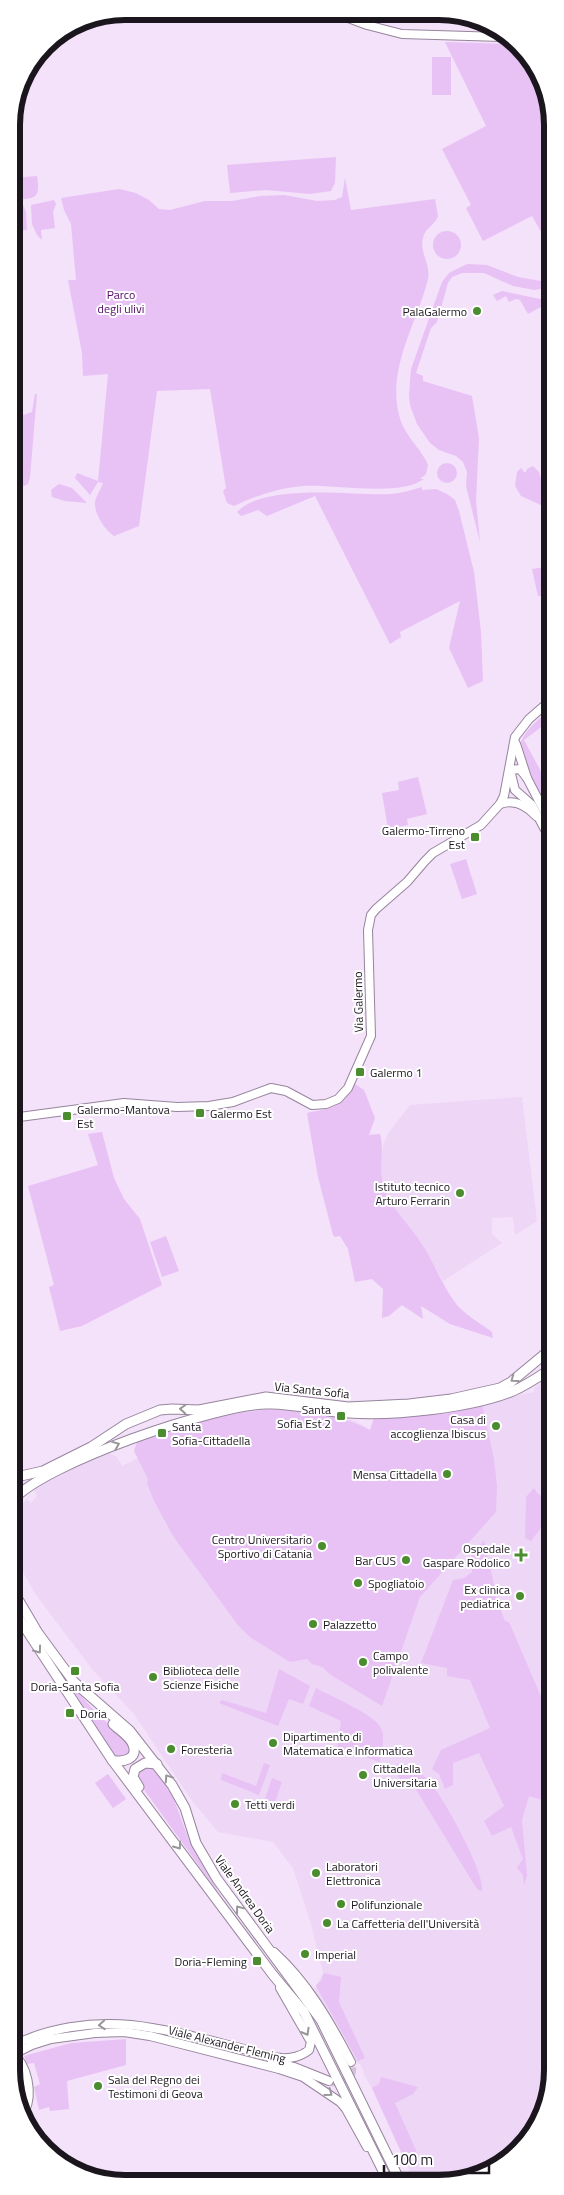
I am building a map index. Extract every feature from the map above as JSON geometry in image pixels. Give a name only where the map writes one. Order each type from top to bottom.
[{"type":"main road","points":[[354,20],[402,34],[496,37]]},
{"type":"main road","name":"Via Galermo","points":[[20,1117],[115,1104],[178,1107],[209,1106],[233,1102],[271,1088],[286,1091],[312,1105],[326,1104],[338,1099],[348,1088],[370,1036],[368,930],[371,916],[407,882],[433,853],[481,825],[500,804],[510,770],[515,737],[528,719],[544,706]]},
{"type":"main road","points":[[515,737],[517,753],[527,778],[544,811]]},
{"type":"main road","points":[[527,778],[520,769],[510,770],[515,790],[532,805],[544,828]]},
{"type":"main road","points":[[500,804],[508,802],[518,803],[529,809],[540,820]]},
{"type":"main road","name":"Via Santa Sofia","points":[[20,1476],[43,1471],[91,1447],[126,1424],[160,1410],[199,1410],[266,1397],[348,1407],[409,1404],[451,1399],[500,1388],[544,1354]]},
{"type":"main road","name":"Via Santa Sofia","points":[[20,1494],[28,1486],[94,1454],[189,1421],[240,1408],[266,1404],[361,1414],[430,1409],[505,1394],[524,1386],[544,1373]]},
{"type":"main road","name":"Viale Andrea Doria","points":[[20,1603],[38,1633],[74,1682],[130,1731],[181,1798],[196,1843],[217,1879],[321,2020],[398,2175]]},
{"type":"main road","name":"Viale Andrea Doria","points":[[20,1620],[112,1760],[312,2025],[385,2175]]},
{"type":"main road","points":[[74,1682],[92,1705],[133,1745],[134,1753],[129,1759],[124,1761],[112,1760]]},
{"type":"main road","points":[[149,1807],[142,1790],[134,1780],[134,1773],[138,1766],[142,1764],[157,1764]]},
{"type":"main road","points":[[269,1947],[286,1963],[322,2009],[351,2062]]},
{"type":"main road","name":"Viale Alexander Fleming","points":[[20,2049],[45,2033],[87,2026],[119,2024],[165,2029],[282,2058],[299,2056],[310,2050],[310,2039],[273,1975]]},
{"type":"main road","name":"Viale Alexander Fleming","points":[[20,2050],[37,2043],[77,2035],[124,2032],[150,2036],[294,2073],[311,2081],[336,2099],[346,2109],[384,2175]]},
{"type":"main road","points":[[150,2036],[173,2037],[276,2062],[329,2081]]},
{"type":"main road","points":[[20,2067],[29,2087],[27,2106]]},
{"type":"shaded area","name":"Istituto tecnico Arturo Ferrarin","points":[[522,1097],[537,1221],[515,1235],[513,1217],[492,1218],[492,1234],[502,1243],[443,1281],[422,1243],[400,1217],[383,1186],[381,1168],[383,1145],[389,1132],[410,1105]]},
{"type":"shaded area","name":"Cittadella Universitaria","points":[[544,1380],[544,2077],[542,2091],[530,2123],[513,2144],[497,2157],[486,2164],[453,2174],[411,2175],[360,2064],[357,2063],[332,2016],[314,1990],[323,1973],[311,1924],[293,1868],[273,1842],[218,1832],[193,1802],[134,1714],[92,1669],[36,1595],[20,1567],[20,1507],[27,1499],[31,1503],[37,1496],[34,1490],[37,1487],[91,1460],[109,1453],[117,1457],[122,1466],[138,1458],[134,1451],[137,1442],[202,1422],[244,1412],[267,1410],[342,1418],[355,1421],[370,1430],[374,1418],[482,1404],[534,1392],[534,1388]]},
{"type":"green space","points":[[445,42],[505,44],[518,56],[530,72],[536,85],[543,111],[544,237],[532,216],[483,241],[466,208],[471,205],[442,149],[486,126]]},
{"type":"green space","points":[[432,57],[451,57],[451,95],[432,95]]},
{"type":"green space","points":[[336,157],[335,183],[331,191],[310,194],[266,190],[230,193],[227,165]]},
{"type":"green space","points":[[37,176],[38,190],[34,197],[20,199],[20,177]]},
{"type":"green space","name":"Parco degli ulivi","points":[[345,178],[351,210],[435,199],[438,216],[426,232],[422,243],[428,268],[428,279],[400,363],[396,397],[401,422],[428,465],[426,474],[420,479],[424,479],[413,484],[383,489],[294,487],[267,493],[234,506],[227,503],[223,491],[226,488],[210,389],[157,391],[139,526],[114,536],[107,530],[96,512],[95,502],[103,483],[98,482],[90,495],[75,478],[77,473],[98,481],[108,374],[83,376],[82,353],[68,280],[76,280],[71,224],[64,210],[61,198],[119,189],[136,193],[149,200],[159,209],[170,210],[205,201],[232,201],[260,196],[284,195],[317,201],[335,200],[342,197]]},
{"type":"green space","points":[[54,200],[56,204],[53,212],[55,228],[41,230],[42,240],[37,235],[32,224],[31,205]]},
{"type":"green space","points":[[20,205],[23,205],[26,212],[27,230],[20,230]]},
{"type":"green space","points":[[447,231],[457,235],[461,245],[457,255],[447,259],[437,255],[433,245],[437,235]]},
{"type":"green space","points":[[467,264],[487,265],[518,277],[544,282],[544,288],[534,290],[513,286],[484,273],[462,273],[452,277],[448,283],[437,322],[431,328],[416,373],[423,376],[423,381],[472,396],[479,438],[476,501],[480,542],[466,486],[467,472],[463,462],[456,456],[439,450],[430,443],[417,424],[410,405],[411,369],[442,282],[449,273]]},
{"type":"green space","points":[[502,291],[540,299],[544,298],[544,305],[528,314],[520,300],[516,299],[509,302],[506,296],[497,301],[493,295]]},
{"type":"green space","points":[[35,394],[37,394],[30,477],[28,484],[24,486],[20,485],[20,416],[32,412]]},
{"type":"green space","points":[[443,463],[451,463],[457,469],[457,477],[451,483],[443,483],[437,477],[437,469]]},
{"type":"green space","points":[[533,466],[539,472],[544,488],[543,506],[521,496],[515,486],[517,472],[521,468],[524,472]]},
{"type":"green space","points":[[59,484],[72,488],[87,503],[65,501],[52,497],[51,490]]},
{"type":"green space","points":[[422,487],[422,490],[436,489],[455,500],[474,572],[481,632],[483,681],[468,688],[449,648],[460,601],[400,632],[401,637],[390,644],[315,496],[267,516],[258,510],[241,516],[237,512],[250,503],[268,497],[288,494],[311,492],[391,494]]},
{"type":"green space","points":[[544,567],[544,598],[543,596],[538,596],[532,569]]},
{"type":"green space","points":[[544,715],[544,725],[524,740],[544,777],[544,800],[527,768],[521,750],[523,738]]},
{"type":"green space","points":[[418,777],[427,814],[407,819],[408,825],[388,829],[382,793],[399,790],[398,782]]},
{"type":"green space","points":[[466,859],[477,894],[462,899],[450,864]]},
{"type":"green space","points":[[355,1084],[364,1090],[375,1118],[369,1135],[380,1134],[382,1180],[391,1203],[422,1244],[457,1305],[466,1314],[492,1332],[493,1338],[450,1324],[421,1306],[423,1319],[402,1305],[389,1316],[382,1318],[383,1289],[372,1279],[355,1282],[348,1249],[340,1236],[335,1237],[333,1235],[318,1177],[307,1113],[335,1106],[345,1098]]},
{"type":"green space","points":[[102,1132],[114,1178],[124,1199],[140,1219],[162,1285],[82,1326],[60,1331],[49,1287],[54,1285],[28,1186],[98,1165],[88,1134]]},
{"type":"green space","points":[[166,1236],[179,1271],[162,1277],[150,1242]]},
{"type":"green space","name":"Centro Universitario Sportivo di Catania","points":[[482,1404],[494,1459],[497,1486],[496,1512],[420,1597],[382,1706],[331,1675],[322,1667],[312,1664],[307,1659],[290,1662],[251,1638],[237,1624],[173,1536],[153,1499],[147,1483],[148,1479],[134,1451],[137,1442],[232,1414],[264,1410],[290,1411],[343,1419],[370,1430],[374,1418]]},
{"type":"green space","points":[[534,1488],[544,1498],[544,1524],[531,1541],[525,1538],[526,1497]]},
{"type":"green space","points":[[484,1540],[494,1585],[492,1588],[505,1621],[509,1622],[544,1703],[544,1801],[529,1796],[522,1820],[527,1875],[524,1886],[523,1875],[517,1868],[523,1859],[511,1827],[492,1836],[484,1821],[504,1806],[479,1753],[453,1763],[453,1785],[445,1789],[439,1774],[432,1769],[441,1750],[490,1728],[470,1680],[447,1676],[447,1668],[421,1663],[453,1580],[464,1578],[472,1572],[471,1556]]},
{"type":"green space","points":[[20,1608],[71,1684],[91,1707],[129,1744],[130,1752],[128,1756],[115,1756],[74,1692],[20,1614]]},
{"type":"green space","points":[[279,1669],[310,1686],[303,1704],[289,1699],[278,1726],[219,1703],[222,1700],[266,1713]]},
{"type":"green space","points":[[316,1688],[352,1706],[378,1724],[382,1730],[383,1738],[380,1762],[337,1748],[341,1721],[309,1706]]},
{"type":"green space","points":[[264,1763],[270,1765],[259,1795],[221,1780],[222,1773],[256,1786]]},
{"type":"green space","points":[[402,1763],[412,1767],[425,1777],[441,1797],[472,1855],[478,1870],[482,1891],[478,1890],[472,1881],[409,1778],[402,1782],[392,1766]]},
{"type":"green space","points":[[144,1766],[154,1768],[173,1797],[189,1840],[220,1895],[137,1779],[138,1771]]},
{"type":"green space","points":[[108,1774],[126,1799],[113,1808],[95,1783]]},
{"type":"green space","points":[[272,1778],[282,1782],[273,1808],[263,1805]]},
{"type":"green space","points":[[324,1973],[341,1977],[339,2002],[365,2058],[358,2061],[317,1988],[316,1985],[321,1981]]},
{"type":"green space","points":[[126,2039],[126,2065],[67,2081],[69,2109],[50,2111],[49,2107],[39,2110],[34,2087],[40,2084],[34,2063],[27,2064],[24,2056],[71,2043]]},
{"type":"green space","points":[[381,2077],[418,2087],[413,2094],[395,2103],[419,2157],[406,2163],[372,2088],[379,2084]]},
{"type":"tunnel","points":[[329,2081],[339,2082],[347,2079],[352,2072],[351,2062]]},
{"type":"place","name":"PalaGalermo","points":[[477,311]]},
{"type":"place","name":"Galermo-Tirreno Est","points":[[475,837]]},
{"type":"place","name":"Galermo 1","points":[[360,1072]]},
{"type":"place","name":"Galermo Est","points":[[200,1113]]},
{"type":"place","name":"Galermo-Mantova Est","points":[[67,1116]]},
{"type":"place","name":"Istituto tecnico Arturo Ferrarin","points":[[460,1193]]},
{"type":"place","name":"Santa Sofia Est 2","points":[[341,1416]]},
{"type":"place","name":"Casa di accoglienza Ibiscus","points":[[496,1426]]},
{"type":"place","name":"Santa Sofia-Cittadella","points":[[162,1433]]},
{"type":"place","name":"Mensa Cittadella","points":[[447,1474]]},
{"type":"place","name":"Centro Universitario Sportivo di Catania","points":[[322,1546]]},
{"type":"place","name":"Ospedale Gaspare Rodolico","points":[[521,1555]]},
{"type":"place","name":"Bar CUS","points":[[406,1560]]},
{"type":"place","name":"Spogliatoio","points":[[358,1583]]},
{"type":"place","name":"Ex clinica pediatrica","points":[[520,1596]]},
{"type":"place","name":"Palazzetto","points":[[313,1624]]},
{"type":"place","name":"Campo polivalente","points":[[363,1662]]},
{"type":"place","name":"Doria-Santa Sofia","points":[[75,1671]]},
{"type":"place","name":"Biblioteca delle Scienze Fisiche","points":[[153,1677]]},
{"type":"place","name":"Doria","points":[[70,1713]]},
{"type":"place","name":"Dipartimento di Matematica e Informatica","points":[[273,1743]]},
{"type":"place","name":"Foresteria","points":[[171,1749]]},
{"type":"place","name":"Cittadella Universitaria","points":[[363,1775]]},
{"type":"place","name":"Tetti verdi","points":[[235,1804]]},
{"type":"place","name":"Laboratori Elettronica","points":[[316,1873]]},
{"type":"place","name":"Polifunzionale","points":[[341,1904]]},
{"type":"place","name":"La Caffetteria dell'Università","points":[[327,1923]]},
{"type":"place","name":"Imperial","points":[[305,1954]]},
{"type":"place","name":"Doria-Fleming","points":[[257,1961]]},
{"type":"place","name":"Sala del Regno dei Testimoni di Geova","points":[[98,2086]]}]
